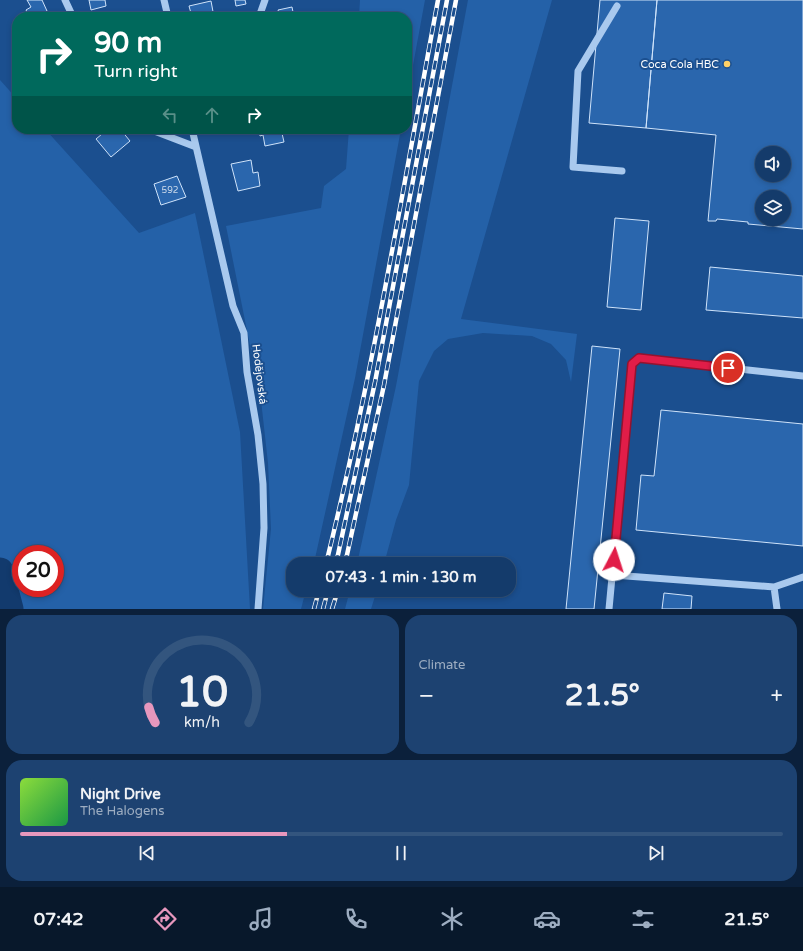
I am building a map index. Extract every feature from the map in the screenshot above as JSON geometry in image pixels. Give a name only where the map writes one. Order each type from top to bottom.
[{"type":"street","points":[[65,0],[71,12]]},
{"type":"street","points":[[164,0],[167,12]]},
{"type":"street","points":[[261,12],[265,0]]},
{"type":"street","points":[[617,6],[578,71],[574,167],[622,171]]},
{"type":"street","points":[[162,134],[196,147]]},
{"type":"street","name":"Hodějovská","points":[[193,134],[233,306],[244,333],[247,372],[258,435],[263,484],[264,528],[258,609]]},
{"type":"street","points":[[609,609],[632,364],[639,358],[803,376]]},
{"type":"street","points":[[613,574],[774,587],[803,577]]},
{"type":"street","points":[[774,587],[777,609]]},
{"type":"shaded area","points":[[360,0],[425,0],[412,71],[412,12],[359,12]]},
{"type":"shaded area","points":[[468,0],[552,0],[461,319],[577,334],[571,382],[566,360],[551,344],[532,336],[483,333],[448,339],[434,351],[419,381],[409,485],[396,520],[386,557],[359,557],[396,386]]},
{"type":"shaded area","points":[[0,80],[12,93],[12,134],[50,134],[139,233],[195,213],[240,432],[250,609],[0,609]]},
{"type":"shaded area","points":[[349,134],[400,134],[355,378],[315,557],[286,557],[286,597],[304,597],[301,609],[263,609],[271,529],[268,463],[261,400],[226,226],[321,208],[324,186],[346,169]]},
{"type":"shaded area","points":[[348,597],[375,597],[371,609],[345,609]]},
{"type":"building","points":[[27,0],[42,0],[47,11],[27,12],[26,10],[31,7]]},
{"type":"building","points":[[89,0],[105,0],[106,6],[91,10]]},
{"type":"building","points":[[235,0],[245,0],[246,4],[236,6]]},
{"type":"building","points":[[600,0],[657,0],[646,128],[589,123]]},
{"type":"building","name":"Coca Cola HBC","points":[[657,0],[803,0],[803,229],[770,226],[791,226],[791,190],[755,190],[755,225],[748,224],[748,222],[717,219],[716,221],[708,221],[716,135],[646,128]]},
{"type":"building","points":[[211,1],[213,12],[191,12],[189,6]]},
{"type":"building","points":[[292,7],[293,12],[279,12],[278,10]]},
{"type":"building","points":[[102,134],[124,134],[130,141],[111,157],[96,139]]},
{"type":"building","points":[[260,134],[282,134],[284,142],[265,146],[263,135],[260,136]]},
{"type":"building","points":[[251,160],[253,173],[258,172],[260,186],[238,191],[231,164]]},
{"type":"building","points":[[177,176],[186,197],[161,205],[154,184]]},
{"type":"building","points":[[615,218],[649,221],[641,310],[607,307]]},
{"type":"building","points":[[710,267],[803,276],[803,318],[706,310]]},
{"type":"building","points":[[592,346],[620,349],[594,609],[566,609]]},
{"type":"building","points":[[661,410],[803,424],[803,546],[636,530],[641,475],[654,476]]},
{"type":"building","points":[[664,593],[692,596],[691,609],[662,609]]},
{"type":"waterway","points":[[0,571],[10,609]]},
{"type":"railway","points":[[328,557],[358,424],[438,0]]},
{"type":"railway","points":[[338,557],[375,382],[447,0]]},
{"type":"railway","points":[[347,557],[384,385],[456,0]]},
{"type":"railway","points":[[314,609],[317,597]]},
{"type":"railway","points":[[323,609],[326,597]]},
{"type":"railway","points":[[332,609],[336,597]]},
{"type":"place","name":"Coca Cola HBC","points":[[727,64]]},
{"type":"route","points":[[614,560],[632,364],[639,358],[728,368]]}]
